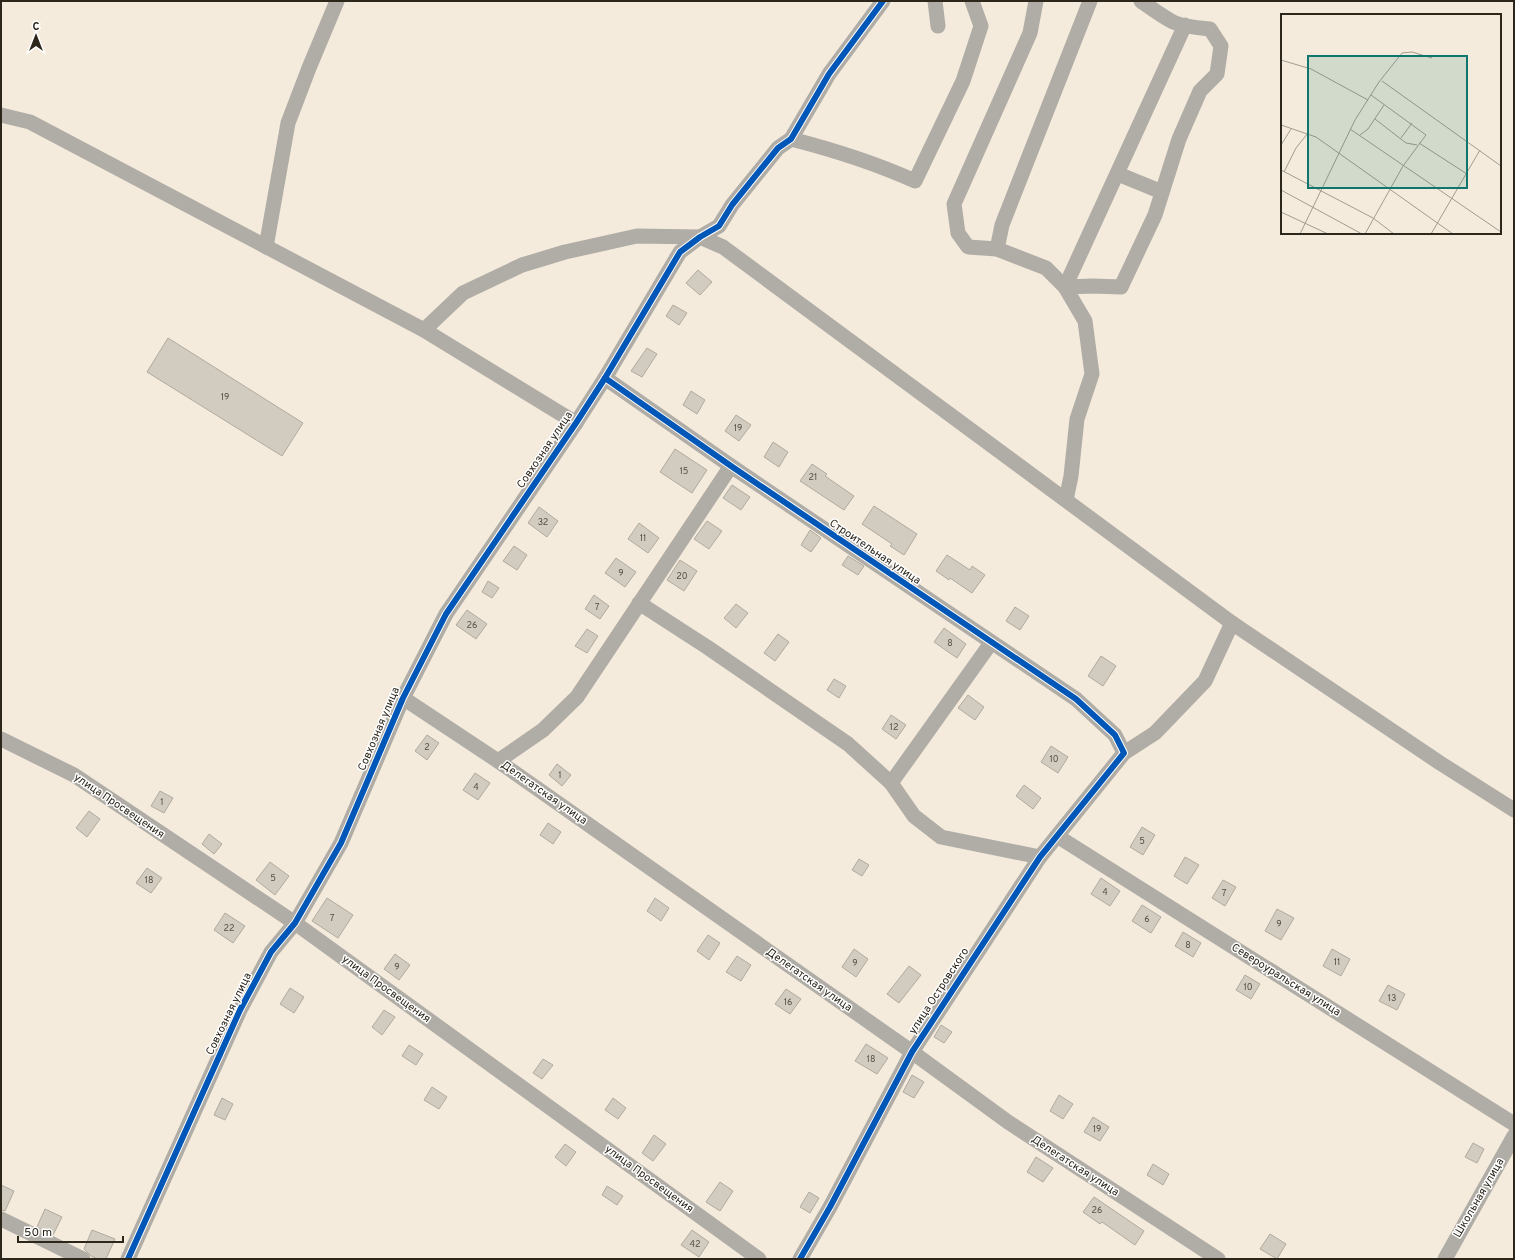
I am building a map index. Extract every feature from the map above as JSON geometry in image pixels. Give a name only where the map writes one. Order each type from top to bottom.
[{"type":"street","points":[[266,247],[288,123],[337,1]]},
{"type":"street","points":[[883,1],[829,74],[791,139],[853,156],[915,181],[963,81],[981,26],[972,1]]},
{"type":"street","points":[[935,1],[938,26]]},
{"type":"street","points":[[1036,1],[1030,34],[954,204],[958,233],[968,247],[997,249],[1046,268],[1064,286],[1085,321],[1092,374],[1077,419],[1071,476],[1066,500]]},
{"type":"street","points":[[997,249],[1002,225],[1090,1]]},
{"type":"street","points":[[1064,286],[1121,287],[1155,215],[1179,139],[1200,91],[1217,74],[1221,46],[1210,29],[1174,22],[1141,1]]},
{"type":"street","points":[[1064,286],[1118,174],[1185,25]]},
{"type":"street","points":[[1,114],[30,122],[424,330],[576,423]]},
{"type":"street","name":"Совхозная улица","points":[[128,1259],[240,1010],[271,952],[295,923],[341,843],[403,698],[446,614],[576,423],[605,378],[680,252],[700,237],[719,226],[732,205],[778,148],[791,139]]},
{"type":"street","points":[[1118,174],[1162,192]]},
{"type":"street","points":[[424,330],[463,293],[522,265],[565,252],[637,236],[700,237],[723,247],[1232,623],[1514,810]]},
{"type":"street","name":"Строительная улица","points":[[605,378],[731,466],[1076,699],[1115,735],[1124,753]]},
{"type":"street","points":[[498,761],[543,730],[577,697],[731,466]]},
{"type":"street","points":[[639,603],[707,647],[848,744],[891,783],[914,816],[941,837],[1040,857]]},
{"type":"street","name":"улица Островского","points":[[800,1259],[830,1207],[912,1052],[1040,857],[1124,753],[1155,733],[1206,681],[1232,623]]},
{"type":"street","points":[[891,783],[991,643]]},
{"type":"street","name":"Делегатская улица","points":[[403,698],[498,761],[912,1052],[1008,1122],[1218,1259]]},
{"type":"street","name":"улица Просвещения","points":[[1,739],[74,775],[295,923],[759,1259]]},
{"type":"street","name":"Североуральская улица","points":[[1057,836],[1514,1124]]},
{"type":"street","name":"Школьная улица","points":[[1445,1259],[1514,1136]]},
{"type":"street","points":[[1,1219],[83,1259]]},
{"type":"building","points":[[698,270],[712,282],[700,295],[686,283]]},
{"type":"building","points":[[673,305],[687,313],[679,325],[666,316]]},
{"type":"building","points":[[168,338],[303,423],[282,456],[147,372]]},
{"type":"building","points":[[647,348],[657,354],[642,377],[631,371]]},
{"type":"building","points":[[691,391],[705,400],[697,414],[683,405]]},
{"type":"building","points":[[736,415],[751,425],[739,441],[725,431]]},
{"type":"building","points":[[773,442],[788,452],[779,467],[764,457]]},
{"type":"building","points":[[675,449],[707,470],[692,493],[660,472]]},
{"type":"building","points":[[812,464],[827,474],[825,476],[854,496],[844,510],[800,481]]},
{"type":"building","points":[[732,485],[750,497],[741,510],[723,498]]},
{"type":"building","points":[[874,506],[917,534],[904,555],[890,546],[892,544],[862,524]]},
{"type":"building","points":[[539,507],[558,521],[547,537],[528,523]]},
{"type":"building","points":[[707,521],[722,531],[709,549],[694,539]]},
{"type":"building","points":[[639,523],[659,538],[648,553],[628,539]]},
{"type":"building","points":[[810,530],[821,538],[811,552],[801,545]]},
{"type":"building","points":[[514,546],[527,555],[517,570],[503,561]]},
{"type":"building","points":[[947,555],[970,570],[972,566],[985,575],[972,593],[950,578],[949,580],[936,571]]},
{"type":"building","points":[[848,556],[864,566],[858,575],[842,565]]},
{"type":"building","points":[[616,558],[636,572],[625,587],[605,573]]},
{"type":"building","points":[[680,560],[697,571],[684,591],[667,580]]},
{"type":"building","points":[[488,581],[499,588],[492,598],[482,592]]},
{"type":"building","points":[[594,595],[609,606],[600,619],[585,609]]},
{"type":"building","points":[[736,604],[748,613],[736,628],[724,618]]},
{"type":"building","points":[[1015,607],[1029,616],[1020,630],[1006,621]]},
{"type":"building","points":[[467,610],[487,624],[476,639],[456,625]]},
{"type":"building","points":[[944,628],[966,644],[957,658],[934,642]]},
{"type":"building","points":[[587,629],[598,636],[587,653],[575,646]]},
{"type":"building","points":[[778,634],[789,642],[775,661],[764,653]]},
{"type":"building","points":[[1101,656],[1116,666],[1103,686],[1088,676]]},
{"type":"building","points":[[834,679],[846,686],[839,698],[827,690]]},
{"type":"building","points":[[968,695],[984,707],[975,720],[958,708]]},
{"type":"building","points":[[891,715],[906,725],[896,739],[882,729]]},
{"type":"building","points":[[427,735],[439,743],[427,760],[415,751]]},
{"type":"building","points":[[1051,746],[1068,757],[1058,773],[1041,762]]},
{"type":"building","points":[[557,764],[571,775],[562,786],[549,775]]},
{"type":"building","points":[[475,773],[490,783],[478,800],[463,790]]},
{"type":"building","points":[[1024,785],[1041,798],[1033,809],[1016,796]]},
{"type":"building","points":[[160,791],[173,798],[164,813],[151,806]]},
{"type":"building","points":[[89,811],[100,819],[87,837],[76,828]]},
{"type":"building","points":[[548,823],[561,832],[553,844],[540,835]]},
{"type":"building","points":[[1142,827],[1155,835],[1143,855],[1130,847]]},
{"type":"building","points":[[209,834],[222,844],[214,854],[202,844]]},
{"type":"building","points":[[1185,857],[1199,865],[1187,884],[1174,876]]},
{"type":"building","points":[[859,859],[869,865],[862,876],[852,870]]},
{"type":"building","points":[[270,862],[289,876],[275,895],[256,880]]},
{"type":"building","points":[[147,868],[162,878],[151,893],[136,883]]},
{"type":"building","points":[[1101,878],[1120,891],[1110,906],[1091,894]]},
{"type":"building","points":[[1223,880],[1236,887],[1225,906],[1212,898]]},
{"type":"building","points":[[327,898],[353,915],[338,938],[312,921]]},
{"type":"building","points":[[655,898],[669,908],[661,921],[647,911]]},
{"type":"building","points":[[1142,905],[1161,917],[1151,933],[1132,921]]},
{"type":"building","points":[[1277,909],[1294,918],[1281,940],[1265,931]]},
{"type":"building","points":[[225,913],[245,926],[233,943],[214,930]]},
{"type":"building","points":[[1183,932],[1201,943],[1193,957],[1175,946]]},
{"type":"building","points":[[708,935],[720,943],[709,960],[697,951]]},
{"type":"building","points":[[854,949],[868,959],[856,977],[842,967]]},
{"type":"building","points":[[1332,949],[1350,959],[1341,976],[1323,966]]},
{"type":"building","points":[[395,954],[410,965],[399,980],[384,969]]},
{"type":"building","points":[[737,956],[751,965],[741,981],[726,972]]},
{"type":"building","points":[[909,966],[921,975],[899,1003],[887,994]]},
{"type":"building","points":[[1245,975],[1260,984],[1251,999],[1236,990]]},
{"type":"building","points":[[1388,985],[1405,994],[1397,1010],[1379,1001]]},
{"type":"building","points":[[290,988],[304,997],[294,1013],[280,1004]]},
{"type":"building","points":[[786,989],[801,999],[790,1014],[775,1004]]},
{"type":"building","points":[[384,1010],[395,1017],[382,1035],[372,1027]]},
{"type":"building","points":[[941,1025],[952,1032],[944,1043],[934,1037]]},
{"type":"building","points":[[866,1044],[888,1058],[877,1074],[855,1061]]},
{"type":"building","points":[[409,1045],[423,1054],[416,1065],[402,1056]]},
{"type":"building","points":[[543,1059],[553,1065],[542,1079],[533,1073]]},
{"type":"building","points":[[912,1075],[924,1082],[914,1098],[903,1092]]},
{"type":"building","points":[[432,1087],[447,1097],[439,1109],[424,1100]]},
{"type":"building","points":[[1059,1095],[1073,1104],[1063,1119],[1050,1111]]},
{"type":"building","points":[[222,1098],[233,1104],[225,1120],[214,1115]]},
{"type":"building","points":[[613,1098],[626,1108],[618,1119],[605,1110]]},
{"type":"building","points":[[1093,1117],[1109,1127],[1100,1141],[1084,1132]]},
{"type":"building","points":[[654,1135],[666,1144],[653,1161],[642,1153]]},
{"type":"building","points":[[1473,1143],[1484,1149],[1477,1163],[1465,1157]]},
{"type":"building","points":[[565,1144],[576,1152],[566,1166],[555,1157]]},
{"type":"building","points":[[1036,1157],[1053,1168],[1043,1182],[1027,1172]]},
{"type":"building","points":[[1153,1164],[1169,1174],[1163,1185],[1147,1175]]},
{"type":"building","points":[[720,1182],[733,1191],[720,1211],[706,1202]]},
{"type":"building","points":[[1,1185],[14,1191],[5,1211],[1,1210]]},
{"type":"building","points":[[607,1186],[623,1196],[617,1205],[602,1195]]},
{"type":"building","points":[[809,1192],[819,1198],[810,1213],[800,1207]]},
{"type":"building","points":[[1094,1197],[1144,1231],[1135,1245],[1102,1222],[1100,1224],[1083,1212]]},
{"type":"building","points":[[45,1209],[62,1217],[53,1235],[37,1227]]},
{"type":"building","points":[[92,1230],[115,1239],[106,1259],[98,1259],[91,1256],[84,1249]]},
{"type":"building","points":[[692,1230],[709,1242],[699,1257],[681,1245]]},
{"type":"building","points":[[1270,1234],[1286,1244],[1277,1259],[1260,1249]]},
{"type":"cycle path","points":[[128,1259],[240,1010],[271,952],[295,923],[341,843],[403,698],[446,614],[576,423],[605,378],[680,252],[700,237],[719,226],[732,205],[778,148],[791,139],[829,74],[883,1]]},
{"type":"cycle path","points":[[605,378],[731,466],[1076,699],[1115,735],[1124,753],[1040,857],[912,1052],[830,1207],[800,1259]]}]
